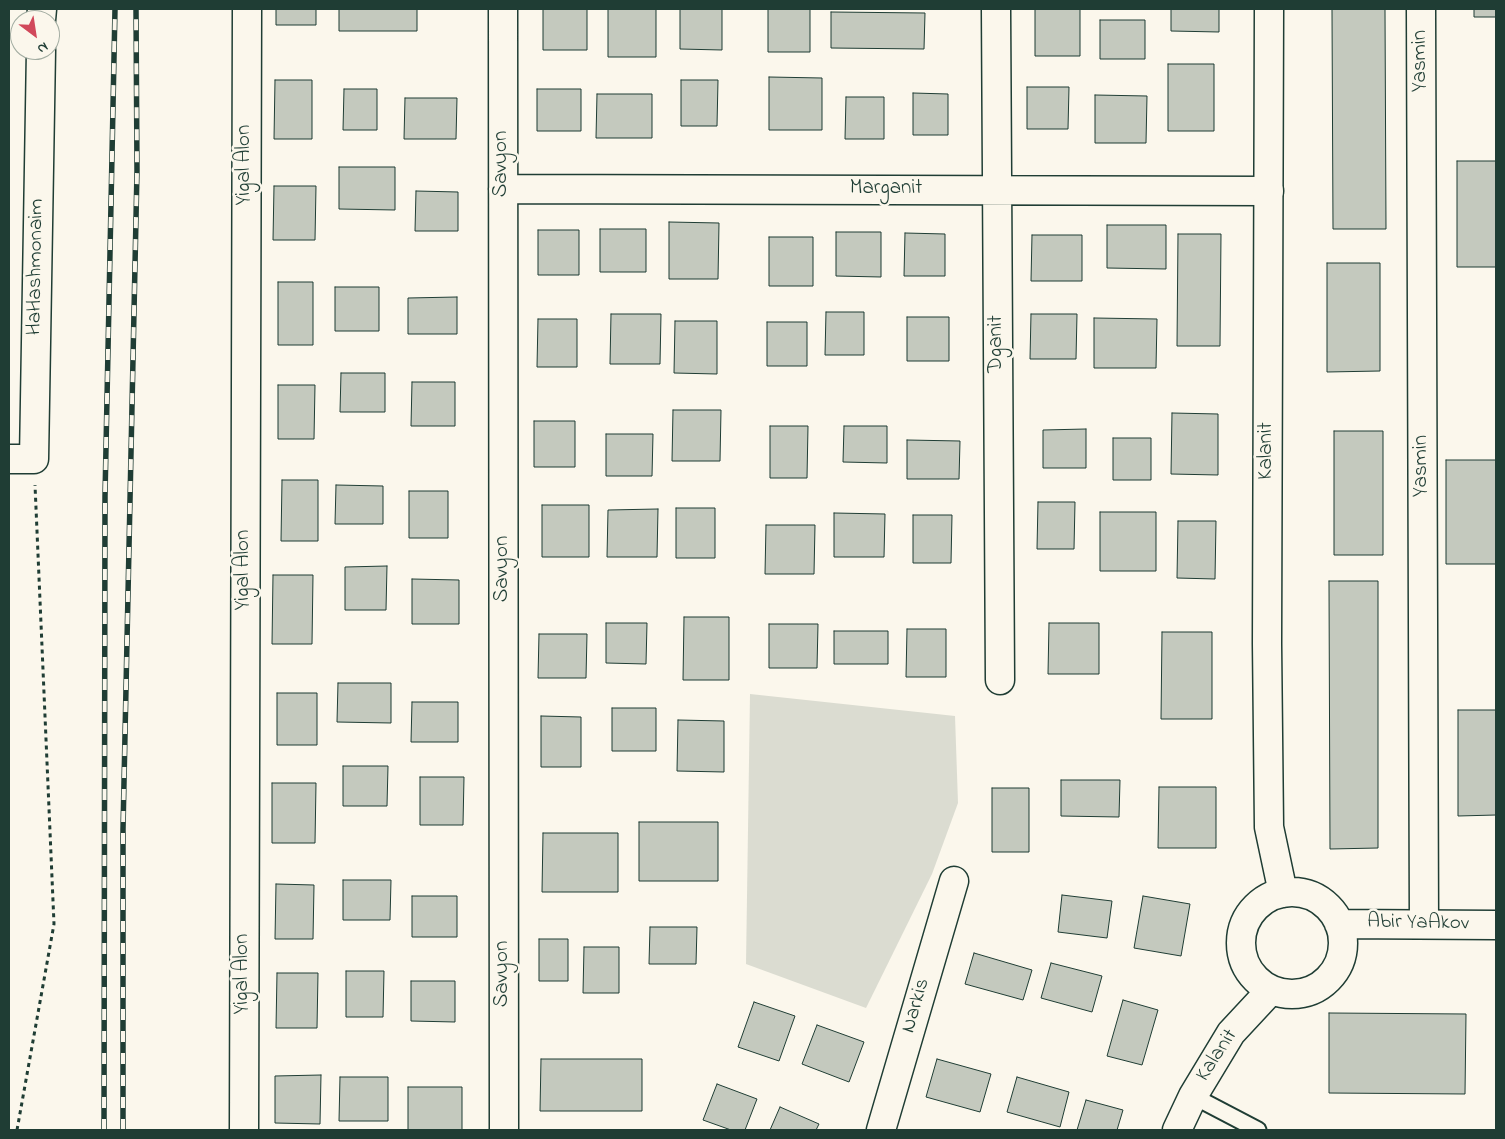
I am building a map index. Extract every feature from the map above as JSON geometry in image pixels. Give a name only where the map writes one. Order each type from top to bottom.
[{"type":"street","name":"Yigal Alon","points":[[244,1130],[247,9]]},
{"type":"street","name":"Savyon","points":[[503,9],[504,1130]]},
{"type":"street","name":"Dganit","points":[[996,9],[1000,680]]},
{"type":"street","name":"Kalanit","points":[[1269,9],[1267,633],[1269,827],[1283,892]]},
{"type":"street","name":"Yasmin","points":[[1421,9],[1424,924]]},
{"type":"street","name":"HaHashmonaim","points":[[21,459],[41,60]]},
{"type":"street","name":"Marganit","points":[[504,189],[1269,191]]},
{"type":"street","name":"Narkis","points":[[880,1130],[954,881]]},
{"type":"street","points":[[1283,892],[1301,893],[1317,898],[1330,909],[1339,924],[1343,940],[1341,958],[1333,973],[1320,985],[1305,992],[1288,994],[1271,990],[1257,981],[1247,968],[1242,953],[1241,937],[1246,921],[1255,908],[1268,898],[1283,892]]},
{"type":"street","name":"Abir YaAkov","points":[[1339,924],[1496,925]]},
{"type":"street","name":"Kalanit","points":[[1177,1130],[1193,1096],[1231,1033],[1271,990]]},
{"type":"lane","points":[[1193,1096],[1258,1130]]},
{"type":"path","points":[[17,1130],[54,924],[21,459]]},
{"type":"shaded area","points":[[750,694],[955,716],[958,803],[932,874],[866,1008],[746,964]]},
{"type":"building","points":[[276,9],[316,9],[316,25],[276,25]]},
{"type":"building","points":[[339,9],[417,9],[417,31],[339,31]]},
{"type":"building","points":[[543,9],[587,9],[587,50],[543,50]]},
{"type":"building","points":[[608,9],[656,9],[656,57],[608,57]]},
{"type":"building","points":[[680,9],[722,9],[722,50],[680,49]]},
{"type":"building","points":[[768,9],[810,9],[810,52],[768,52]]},
{"type":"building","points":[[1035,9],[1080,9],[1080,56],[1035,56]]},
{"type":"building","points":[[1171,9],[1219,9],[1219,32],[1171,31]]},
{"type":"building","points":[[1332,9],[1385,9],[1386,229],[1333,229]]},
{"type":"building","points":[[1474,9],[1496,9],[1496,17],[1474,17]]},
{"type":"building","points":[[831,12],[925,13],[924,49],[831,48]]},
{"type":"building","points":[[1100,20],[1145,20],[1145,59],[1100,59]]},
{"type":"building","points":[[1168,64],[1214,64],[1214,131],[1168,131]]},
{"type":"building","points":[[769,77],[822,78],[822,130],[769,130]]},
{"type":"building","points":[[275,80],[312,80],[312,139],[274,139]]},
{"type":"building","points":[[681,80],[718,80],[717,126],[681,126]]},
{"type":"building","points":[[1027,87],[1069,87],[1068,129],[1027,129]]},
{"type":"building","points":[[344,89],[377,89],[377,130],[343,130]]},
{"type":"building","points":[[537,89],[581,89],[581,131],[537,131]]},
{"type":"building","points":[[913,93],[948,94],[948,135],[913,135]]},
{"type":"building","points":[[597,94],[652,94],[652,138],[596,138]]},
{"type":"building","points":[[1095,95],[1147,96],[1146,143],[1095,143]]},
{"type":"building","points":[[846,97],[884,97],[884,139],[845,139]]},
{"type":"building","points":[[405,98],[457,98],[456,139],[404,139]]},
{"type":"building","points":[[1457,161],[1496,161],[1496,267],[1457,267]]},
{"type":"building","points":[[339,167],[395,167],[395,210],[339,209]]},
{"type":"building","points":[[274,186],[316,186],[315,240],[273,240]]},
{"type":"building","points":[[416,191],[458,192],[458,231],[415,231]]},
{"type":"building","points":[[669,222],[719,223],[718,279],[669,279]]},
{"type":"building","points":[[1107,225],[1166,225],[1166,269],[1107,268]]},
{"type":"building","points":[[600,229],[646,229],[646,272],[600,272]]},
{"type":"building","points":[[538,230],[579,230],[579,275],[538,275]]},
{"type":"building","points":[[836,232],[881,232],[881,277],[836,276]]},
{"type":"building","points":[[905,233],[945,234],[945,276],[904,276]]},
{"type":"building","points":[[1178,234],[1221,234],[1220,346],[1177,346]]},
{"type":"building","points":[[1032,235],[1082,235],[1082,281],[1031,281]]},
{"type":"building","points":[[769,237],[813,237],[813,286],[769,286]]},
{"type":"building","points":[[1327,263],[1380,263],[1380,371],[1327,372]]},
{"type":"building","points":[[278,282],[313,282],[313,345],[278,345]]},
{"type":"building","points":[[335,287],[379,287],[379,331],[335,331]]},
{"type":"building","points":[[457,297],[457,334],[408,334],[408,298]]},
{"type":"building","points":[[826,312],[864,312],[864,355],[825,355]]},
{"type":"building","points":[[611,314],[661,314],[660,364],[610,364]]},
{"type":"building","points":[[1031,314],[1077,314],[1076,359],[1030,359]]},
{"type":"building","points":[[907,317],[949,317],[949,361],[907,361]]},
{"type":"building","points":[[1094,318],[1157,319],[1156,368],[1094,368]]},
{"type":"building","points":[[538,319],[577,319],[577,367],[537,367]]},
{"type":"building","points":[[675,321],[717,321],[717,374],[674,373]]},
{"type":"building","points":[[767,322],[807,322],[807,366],[767,366]]},
{"type":"building","points":[[341,373],[385,373],[385,412],[340,412]]},
{"type":"building","points":[[412,382],[455,382],[455,426],[411,426]]},
{"type":"building","points":[[278,385],[315,385],[314,439],[278,439]]},
{"type":"building","points":[[673,410],[721,410],[720,461],[672,461]]},
{"type":"building","points":[[1172,413],[1218,414],[1218,475],[1171,474]]},
{"type":"building","points":[[534,421],[575,421],[575,467],[534,467]]},
{"type":"building","points":[[770,426],[808,426],[807,478],[770,478]]},
{"type":"building","points":[[844,426],[887,426],[887,463],[843,462]]},
{"type":"building","points":[[1086,429],[1086,468],[1043,468],[1043,430]]},
{"type":"building","points":[[1334,431],[1383,431],[1383,555],[1334,555]]},
{"type":"building","points":[[606,434],[653,434],[652,476],[606,476]]},
{"type":"building","points":[[1113,438],[1151,438],[1151,480],[1113,480]]},
{"type":"building","points":[[907,440],[960,441],[959,479],[907,479]]},
{"type":"building","points":[[1446,460],[1496,460],[1496,564],[1446,564]]},
{"type":"building","points":[[282,480],[318,480],[318,541],[281,541]]},
{"type":"building","points":[[336,485],[383,486],[383,524],[335,524]]},
{"type":"building","points":[[409,491],[448,491],[448,538],[409,538]]},
{"type":"building","points":[[1038,502],[1075,502],[1074,549],[1037,549]]},
{"type":"building","points":[[542,505],[589,505],[589,557],[542,557]]},
{"type":"building","points":[[676,508],[715,508],[715,558],[676,558]]},
{"type":"building","points":[[658,509],[657,557],[607,557],[608,510]]},
{"type":"building","points":[[1100,512],[1156,512],[1156,571],[1100,571]]},
{"type":"building","points":[[834,513],[885,514],[884,557],[834,557]]},
{"type":"building","points":[[913,515],[952,515],[951,563],[913,563]]},
{"type":"building","points":[[1178,521],[1216,521],[1215,579],[1177,578]]},
{"type":"building","points":[[766,525],[815,525],[814,574],[765,574]]},
{"type":"building","points":[[387,566],[386,610],[345,610],[345,567]]},
{"type":"building","points":[[273,575],[313,575],[312,644],[272,644]]},
{"type":"building","points":[[412,579],[459,580],[459,624],[412,624]]},
{"type":"building","points":[[1329,581],[1378,581],[1378,848],[1330,849]]},
{"type":"building","points":[[684,617],[729,617],[729,680],[683,680]]},
{"type":"building","points":[[606,623],[647,623],[646,664],[606,663]]},
{"type":"building","points":[[1049,623],[1099,623],[1099,674],[1048,674]]},
{"type":"building","points":[[769,624],[818,624],[817,668],[769,668]]},
{"type":"building","points":[[907,629],[946,629],[946,677],[906,677]]},
{"type":"building","points":[[834,631],[888,631],[888,664],[834,664]]},
{"type":"building","points":[[1162,632],[1212,632],[1212,719],[1161,719]]},
{"type":"building","points":[[539,634],[587,634],[586,678],[538,678]]},
{"type":"building","points":[[338,683],[391,683],[391,723],[337,722]]},
{"type":"building","points":[[277,693],[317,693],[317,745],[277,745]]},
{"type":"building","points":[[412,702],[458,702],[458,742],[411,742]]},
{"type":"building","points":[[612,708],[656,708],[656,751],[612,751]]},
{"type":"building","points":[[1458,710],[1496,710],[1496,815],[1458,816]]},
{"type":"building","points":[[541,716],[581,717],[581,767],[541,767]]},
{"type":"building","points":[[678,720],[724,721],[724,772],[677,771]]},
{"type":"building","points":[[343,766],[388,766],[387,806],[343,806]]},
{"type":"building","points":[[420,777],[464,777],[463,825],[420,825]]},
{"type":"building","points":[[1061,780],[1120,780],[1119,817],[1061,816]]},
{"type":"building","points":[[272,783],[316,783],[315,843],[272,843]]},
{"type":"building","points":[[1159,787],[1216,787],[1216,848],[1158,848]]},
{"type":"building","points":[[992,788],[1029,788],[1029,852],[992,852]]},
{"type":"building","points":[[639,822],[718,822],[718,881],[639,881]]},
{"type":"building","points":[[543,833],[618,833],[618,892],[542,892]]},
{"type":"building","points":[[343,880],[391,880],[390,920],[343,920]]},
{"type":"building","points":[[276,884],[314,885],[313,939],[275,939]]},
{"type":"building","points":[[1062,895],[1112,901],[1107,938],[1058,932]]},
{"type":"building","points":[[412,896],[457,896],[457,937],[412,937]]},
{"type":"building","points":[[1143,896],[1190,904],[1181,956],[1134,948]]},
{"type":"building","points":[[650,927],[697,927],[696,964],[649,964]]},
{"type":"building","points":[[539,939],[568,939],[568,981],[539,981]]},
{"type":"building","points":[[584,947],[619,947],[619,993],[583,993]]},
{"type":"building","points":[[974,953],[1032,970],[1023,1000],[965,984]]},
{"type":"building","points":[[1051,963],[1102,976],[1092,1012],[1041,998]]},
{"type":"building","points":[[346,971],[384,971],[383,1017],[346,1017]]},
{"type":"building","points":[[277,973],[318,973],[317,1028],[276,1028]]},
{"type":"building","points":[[411,981],[455,981],[455,1022],[411,1021]]},
{"type":"building","points":[[1123,1000],[1158,1010],[1142,1065],[1107,1056]]},
{"type":"building","points":[[754,1002],[795,1016],[779,1061],[738,1047]]},
{"type":"building","points":[[1329,1013],[1466,1014],[1465,1094],[1329,1093]]},
{"type":"building","points":[[817,1025],[864,1042],[849,1082],[802,1064]]},
{"type":"building","points":[[541,1059],[642,1059],[642,1111],[540,1111]]},
{"type":"building","points":[[937,1059],[991,1074],[980,1112],[926,1097]]},
{"type":"building","points":[[321,1075],[320,1124],[275,1123],[275,1076]]},
{"type":"building","points":[[340,1077],[388,1077],[388,1121],[339,1121]]},
{"type":"building","points":[[1017,1077],[1069,1092],[1060,1127],[1007,1112]]},
{"type":"building","points":[[717,1084],[757,1099],[745,1130],[731,1130],[703,1120]]},
{"type":"building","points":[[408,1087],[462,1087],[462,1130],[408,1130]]},
{"type":"building","points":[[1086,1100],[1123,1110],[1117,1130],[1077,1130]]},
{"type":"building","points":[[780,1107],[819,1124],[816,1130],[770,1130]]},
{"type":"railway","points":[[104,1130],[105,496],[115,9]]},
{"type":"railway","points":[[123,1130],[123,829],[137,171],[136,9]]}]
